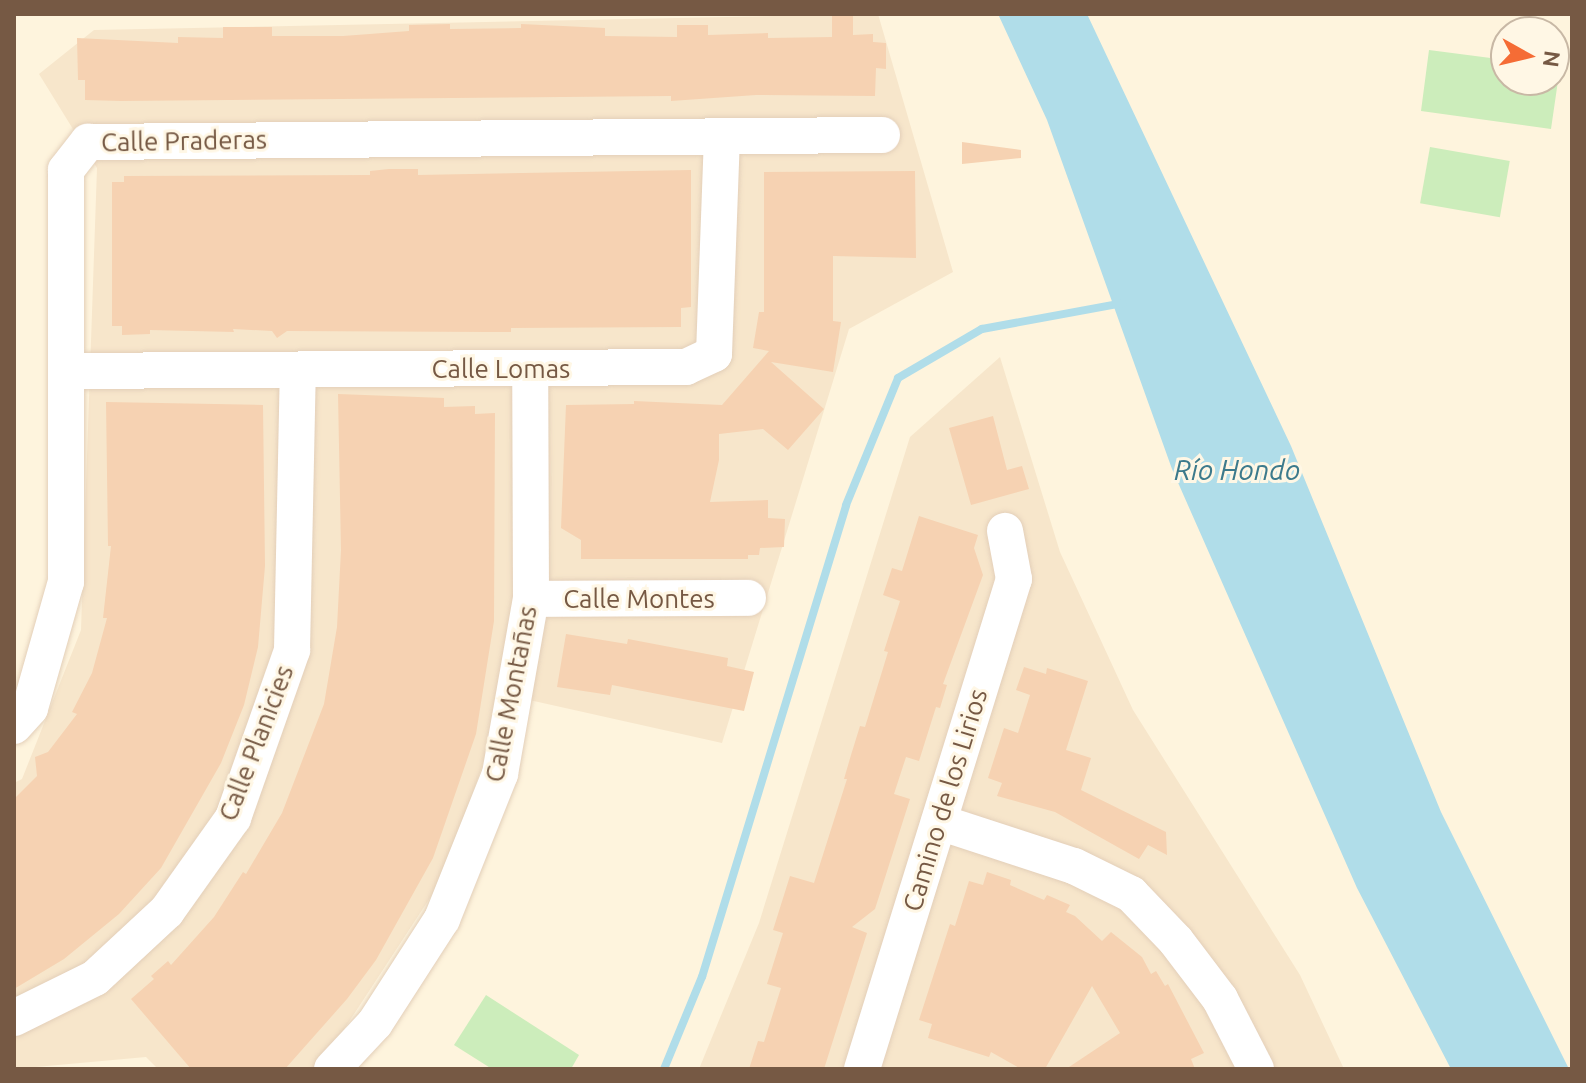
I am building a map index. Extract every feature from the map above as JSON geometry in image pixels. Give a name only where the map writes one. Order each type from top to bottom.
[{"type":"street","name":"Calle Praderas","points":[[14,726],[30,708],[66,582],[66,170],[88,142],[882,135]]},
{"type":"street","name":"Calle Lomas","points":[[67,371],[686,367],[714,354],[722,136]]},
{"type":"street","name":"Calle Montañas","points":[[332,1069],[375,1023],[442,919],[500,774],[531,599],[530,368]]},
{"type":"street","name":"Calle Planicies","points":[[14,1018],[95,978],[167,911],[233,818],[292,650],[298,370]]},
{"type":"street","name":"Camino de los Lirios","points":[[868,1067],[1014,579],[1005,531]]},
{"type":"street","name":"Calle Montes","points":[[531,599],[711,614],[748,598]]},
{"type":"street","points":[[939,822],[1074,866],[1131,894],[1176,941],[1220,999],[1256,1069]]},
{"type":"shaded area","points":[[878,14],[953,272],[849,329],[722,743],[507,695],[443,878],[318,1069],[158,1069],[146,1057],[14,1069],[14,783],[22,779],[81,630],[97,168],[39,74],[94,30]]},
{"type":"shaded area","points":[[1000,357],[1060,552],[1133,710],[1300,975],[1344,1069],[699,1069],[759,923],[910,437]]},
{"type":"green space","points":[[1429,50],[1490,58],[1490,96],[1556,96],[1551,129],[1421,111]]},
{"type":"green space","points":[[1430,147],[1510,161],[1500,217],[1420,203]]},
{"type":"green space","points":[[486,995],[579,1055],[571,1069],[492,1069],[454,1045]]},
{"type":"water","name":"Río Hondo","points":[[998,14],[1087,14],[1291,446],[1441,812],[1569,1069],[1451,1069],[1357,888],[1172,469],[1047,120]]},
{"type":"building","points":[[832,14],[853,14],[853,35],[873,34],[873,42],[886,43],[886,69],[876,68],[875,96],[756,95],[671,101],[671,96],[121,101],[85,100],[85,80],[78,80],[77,38],[178,43],[178,37],[223,38],[223,27],[272,27],[272,36],[343,36],[409,31],[409,25],[450,24],[450,29],[521,28],[521,24],[605,28],[605,36],[677,37],[677,25],[708,25],[708,35],[768,33],[768,38],[832,37]]},
{"type":"building","points":[[962,142],[1021,150],[1021,158],[962,164]]},
{"type":"building","points":[[418,169],[418,175],[691,170],[691,307],[681,308],[681,327],[511,328],[511,332],[287,331],[277,338],[272,331],[233,329],[234,332],[150,330],[150,334],[122,335],[122,326],[112,326],[112,182],[124,182],[124,176],[370,175],[370,171]]},
{"type":"building","points":[[915,171],[916,258],[833,256],[833,321],[841,322],[833,372],[771,362],[824,409],[788,450],[763,429],[719,434],[719,460],[710,502],[768,500],[768,518],[785,519],[784,547],[760,548],[759,555],[748,555],[748,559],[581,559],[581,540],[561,528],[566,405],[634,404],[634,401],[722,405],[769,351],[753,348],[759,312],[764,312],[764,172]]},
{"type":"building","points":[[338,394],[444,398],[444,407],[475,406],[475,414],[495,413],[494,621],[476,734],[433,858],[376,960],[347,999],[285,1069],[191,1069],[131,999],[154,979],[151,976],[168,961],[171,965],[214,917],[243,872],[246,874],[282,813],[324,704],[337,627],[341,550]]},
{"type":"building","points":[[106,402],[263,405],[265,566],[258,647],[244,705],[221,763],[161,868],[119,914],[64,959],[14,989],[14,799],[37,776],[35,757],[48,752],[77,714],[72,712],[92,673],[107,618],[103,618],[111,546],[108,546]]},
{"type":"building","points":[[993,416],[1007,470],[1022,466],[1029,489],[971,505],[949,428]]},
{"type":"building","points":[[919,516],[978,535],[974,548],[983,575],[943,684],[947,685],[940,708],[936,707],[919,761],[906,757],[894,794],[910,799],[875,909],[852,927],[867,933],[824,1069],[749,1069],[758,1041],[764,1042],[781,988],[767,984],[783,933],[773,930],[790,876],[814,883],[847,779],[844,779],[860,726],[865,727],[888,652],[884,651],[900,601],[883,595],[892,568],[902,571]]},
{"type":"building","points":[[566,634],[627,644],[628,639],[728,658],[727,666],[754,672],[744,711],[612,685],[610,695],[557,687]]},
{"type":"building","points":[[1024,667],[1046,674],[1047,668],[1088,681],[1066,750],[1091,758],[1081,790],[1166,832],[1167,855],[1148,845],[1139,859],[1055,812],[997,796],[1002,783],[988,778],[1004,728],[1018,733],[1030,695],[1016,690]]},
{"type":"building","points":[[987,872],[1011,880],[1010,885],[1044,900],[1047,895],[1070,905],[1066,912],[1075,916],[1102,941],[1111,932],[1142,957],[1151,974],[1156,971],[1165,986],[1168,984],[1204,1053],[1191,1059],[1195,1069],[1066,1069],[1120,1033],[1092,986],[1045,1069],[1021,1069],[991,1052],[989,1057],[928,1038],[932,1024],[919,1020],[950,924],[955,926],[969,881],[983,885]]},
{"type":"waterway","points":[[664,1069],[702,977],[846,505],[898,378],[982,329],[1123,303]]}]
